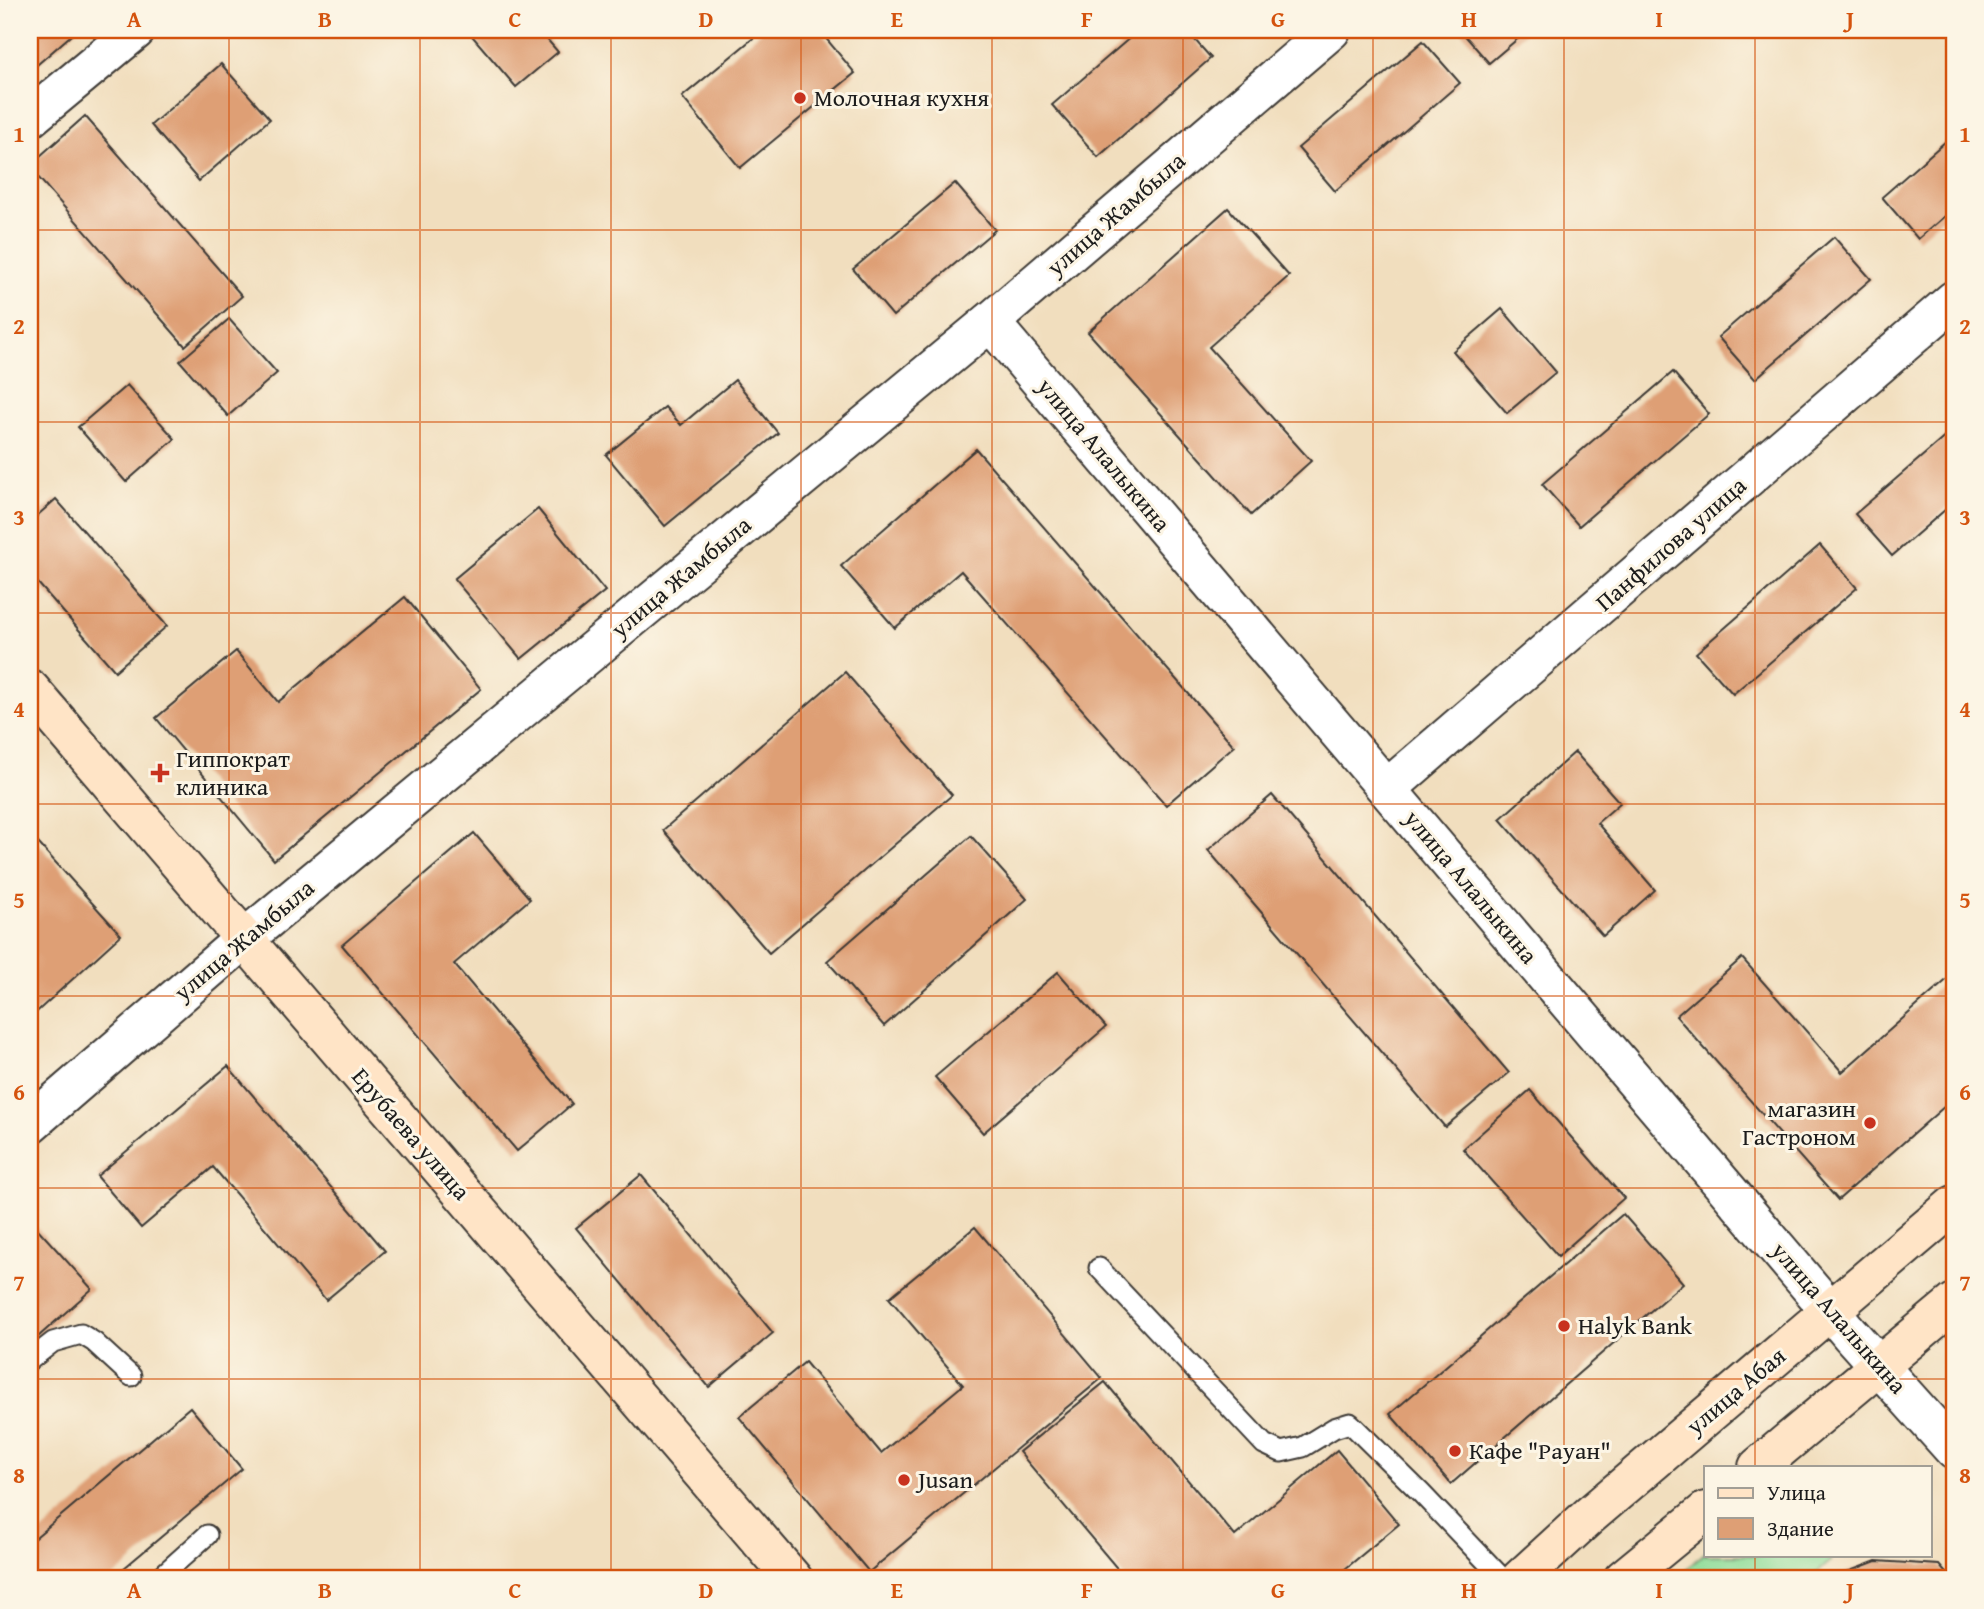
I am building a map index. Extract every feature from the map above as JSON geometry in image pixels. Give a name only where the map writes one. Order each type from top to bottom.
[{"type":"main road","name":"Ерубаева улица","points":[[30,690],[793,1579]]},
{"type":"main road","name":"улица Абая","points":[[1520,1579],[1589,1516],[1954,1205]]},
{"type":"main road","points":[[1759,1466],[1954,1303]]},
{"type":"main road","points":[[1623,1579],[1704,1513]]},
{"type":"street","points":[[30,118],[136,30]]},
{"type":"street","name":"улица Жамбыла","points":[[30,1124],[244,939],[990,322],[1331,30]]},
{"type":"street","name":"Панфилова улица","points":[[1388,788],[1954,300]]},
{"type":"street","name":"улица Алалыкина","points":[[990,322],[1830,1310],[1954,1450]]},
{"type":"lane","points":[[1099,1268],[1264,1444],[1281,1452],[1292,1450],[1303,1447],[1334,1428],[1350,1423],[1503,1579]]},
{"type":"lane","points":[[30,1360],[53,1342],[80,1334],[94,1342],[131,1376]]},
{"type":"lane","points":[[158,1579],[206,1535]]},
{"type":"green space","points":[[1704,1554],[1704,1556],[1827,1556],[1831,1561],[1810,1579],[1675,1579]]},
{"type":"building","points":[[30,30],[77,30],[30,71]]},
{"type":"building","points":[[467,30],[539,30],[558,52],[516,87]]},
{"type":"building","points":[[763,30],[819,30],[855,73],[740,168],[682,97]]},
{"type":"building","points":[[1139,30],[1186,30],[1211,58],[1098,157],[1052,105]]},
{"type":"building","points":[[1460,30],[1528,30],[1489,63]]},
{"type":"building","points":[[1423,41],[1460,83],[1335,191],[1298,148]]},
{"type":"building","points":[[221,64],[270,119],[199,181],[151,125]]},
{"type":"building","points":[[85,116],[242,296],[185,346],[30,168],[30,165]]},
{"type":"building","points":[[1954,134],[1954,208],[1918,239],[1882,197]]},
{"type":"building","points":[[955,183],[995,230],[893,316],[853,269]]},
{"type":"building","points":[[1228,208],[1289,276],[1209,347],[1311,461],[1251,515],[1088,332]]},
{"type":"building","points":[[1834,237],[1871,279],[1755,379],[1718,337]]},
{"type":"building","points":[[1502,309],[1556,372],[1507,413],[1453,351]]},
{"type":"building","points":[[229,319],[277,373],[228,416],[180,361]]},
{"type":"building","points":[[1673,372],[1709,414],[1579,526],[1542,484]]},
{"type":"building","points":[[735,380],[778,433],[665,526],[606,455],[665,407],[681,425]]},
{"type":"building","points":[[127,385],[175,439],[126,482],[78,427]]},
{"type":"building","points":[[1954,429],[1954,502],[1892,556],[1855,514]]},
{"type":"building","points":[[976,449],[1234,746],[1166,805],[961,571],[895,628],[841,566]]},
{"type":"building","points":[[56,499],[167,626],[115,671],[30,574],[30,522]]},
{"type":"building","points":[[538,509],[605,591],[521,659],[454,579]]},
{"type":"building","points":[[1820,545],[1857,588],[1733,694],[1696,653]]},
{"type":"building","points":[[405,597],[481,689],[274,860],[156,718],[236,651],[278,702]]},
{"type":"building","points":[[845,672],[952,795],[769,953],[663,830]]},
{"type":"building","points":[[1575,752],[1620,803],[1597,823],[1655,890],[1603,936],[1500,819]]},
{"type":"building","points":[[1272,795],[1509,1073],[1445,1127],[1208,850]]},
{"type":"building","points":[[474,833],[530,899],[454,964],[572,1104],[517,1151],[342,945]]},
{"type":"building","points":[[30,834],[121,935],[30,1018],[30,956],[33,953],[30,949]]},
{"type":"building","points":[[971,836],[1027,899],[884,1026],[827,961]]},
{"type":"building","points":[[1742,958],[1842,1072],[1951,976],[1954,980],[1954,1098],[1838,1200],[1676,1016]]},
{"type":"building","points":[[1058,972],[1106,1027],[983,1133],[935,1077]]},
{"type":"building","points":[[228,1066],[385,1251],[326,1300],[213,1167],[141,1228],[97,1176]]},
{"type":"building","points":[[1530,1090],[1624,1198],[1558,1256],[1463,1149]]},
{"type":"building","points":[[641,1175],[773,1333],[709,1387],[576,1228]]},
{"type":"building","points":[[1623,1214],[1683,1283],[1451,1484],[1390,1414]]},
{"type":"building","points":[[36,1227],[92,1289],[30,1344],[30,1232]]},
{"type":"building","points":[[975,1227],[1102,1378],[869,1572],[739,1417],[805,1362],[881,1453],[963,1385],[889,1298]]},
{"type":"building","points":[[1105,1382],[1235,1536],[1337,1450],[1399,1524],[1333,1579],[1126,1579],[1019,1452]]},
{"type":"building","points":[[190,1407],[242,1469],[111,1579],[30,1579],[30,1542]]},
{"type":"building","points":[[1876,1561],[1939,1565],[1951,1579],[1829,1579]]},
{"type":"place","name":"Молочная кухня","points":[[800,98]]},
{"type":"place","name":"Гиппократ клиника","points":[[160,773]]},
{"type":"place","name":"магазин Гастроном","points":[[1870,1123]]},
{"type":"place","name":"Halyk Bank","points":[[1564,1326]]},
{"type":"place","name":"Кафе \"Рауан\"","points":[[1455,1451]]},
{"type":"place","name":"Jusan","points":[[904,1480]]}]
